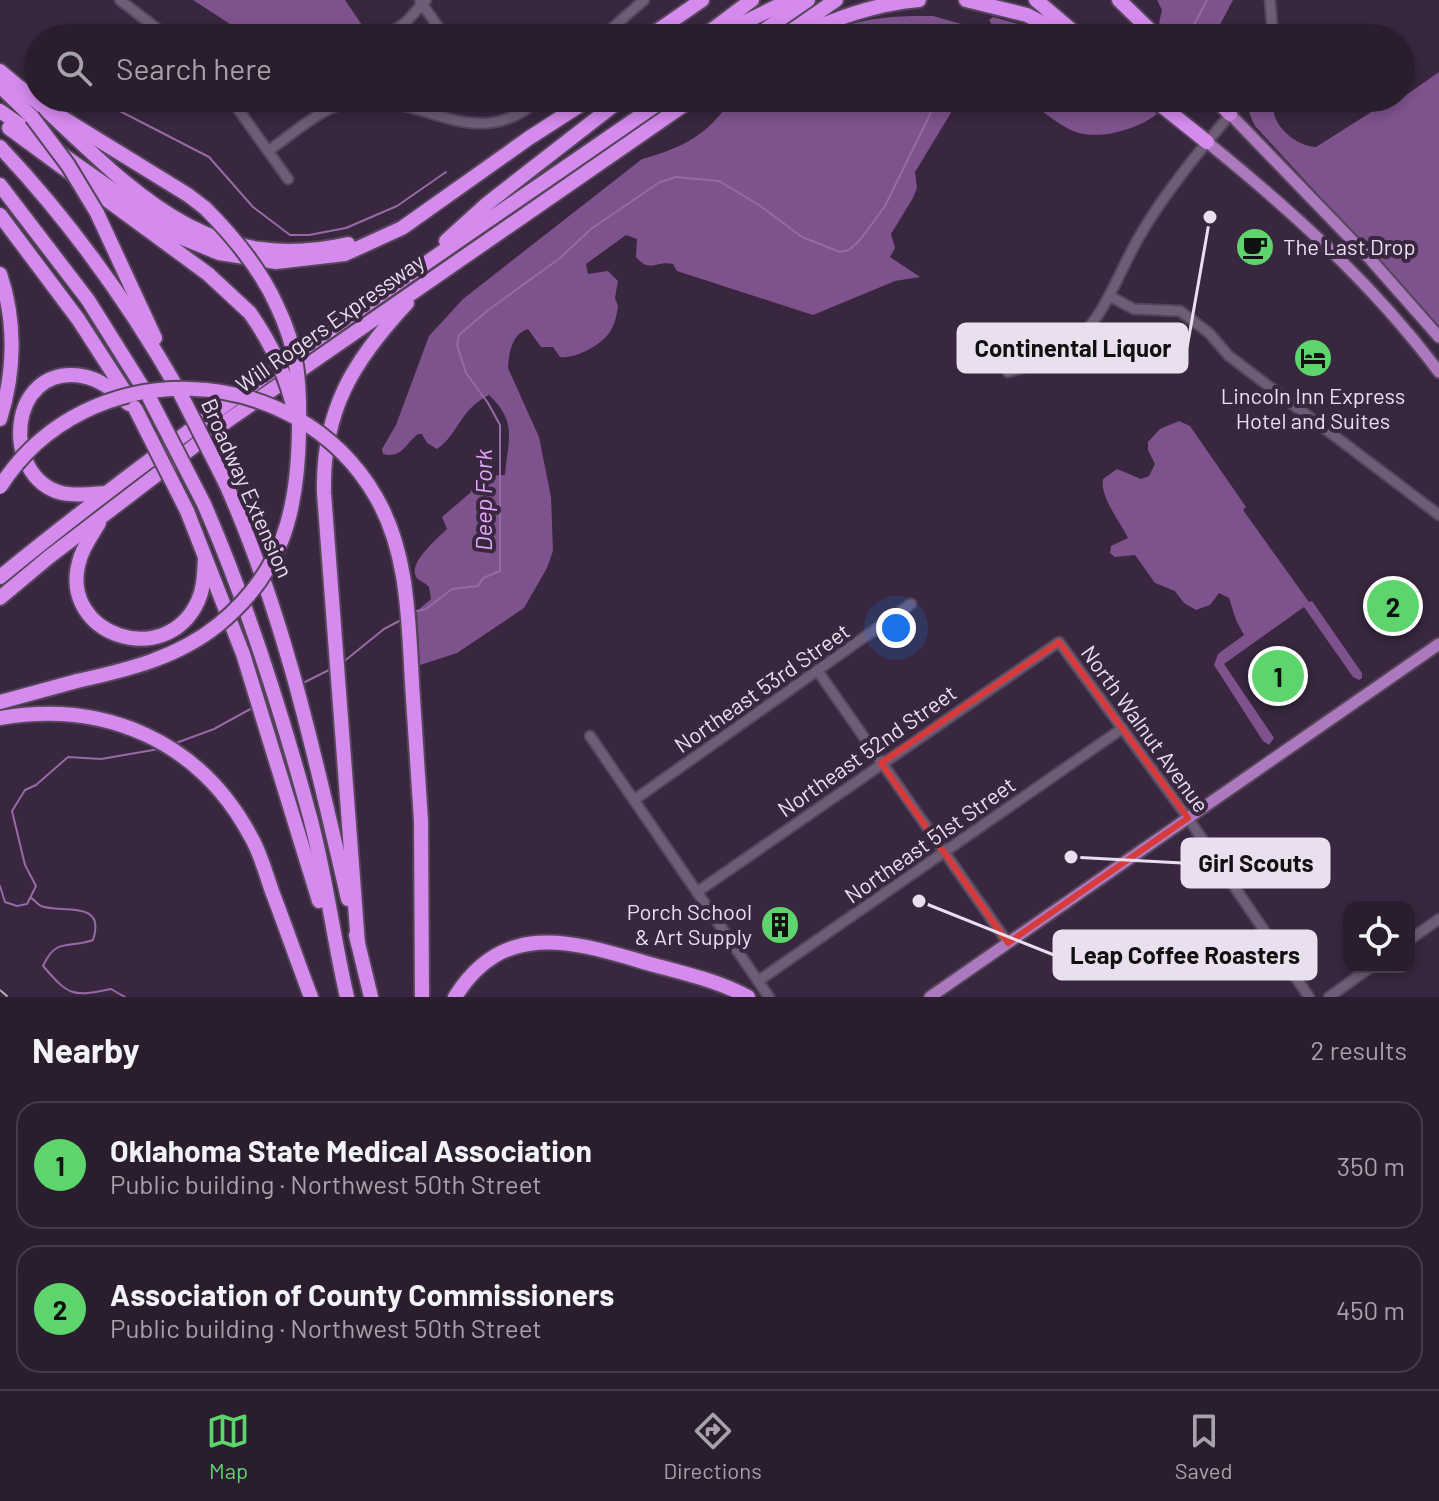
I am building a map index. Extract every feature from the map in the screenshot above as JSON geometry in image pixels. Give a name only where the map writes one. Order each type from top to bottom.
[{"type":"highway","points":[[667,24],[702,0]]},
{"type":"highway","points":[[720,24],[752,0]]},
{"type":"highway","points":[[741,24],[790,0]]},
{"type":"highway","points":[[773,24],[808,0]]},
{"type":"highway","points":[[801,24],[836,0]]},
{"type":"highway","points":[[826,24],[855,12],[919,0]]},
{"type":"highway","points":[[966,0],[1027,15],[1045,24]]},
{"type":"highway","points":[[1036,0],[1066,24]]},
{"type":"highway","points":[[1119,0],[1144,24]]},
{"type":"highway","points":[[1130,0],[1148,24]]},
{"type":"highway","points":[[0,71],[24,98]]},
{"type":"highway","points":[[0,86],[24,103]]},
{"type":"highway","points":[[0,111],[164,228],[198,246],[260,261],[313,260],[345,254],[402,228],[569,112]]},
{"type":"highway","points":[[37,112],[73,137],[150,204],[201,233],[250,247],[299,250],[340,246],[402,228]]},
{"type":"highway","points":[[37,112],[116,250],[180,393]]},
{"type":"highway","points":[[0,702],[167,656],[216,627],[264,574],[286,530],[299,474],[300,384],[297,363],[278,308],[243,250],[205,208],[175,186],[38,112]]},
{"type":"highway","points":[[529,138],[558,112]]},
{"type":"highway","points":[[411,275],[488,203],[605,112]]},
{"type":"highway","name":"Will Rogers Expressway","points":[[0,577],[243,390],[646,112]]},
{"type":"highway","name":"Will Rogers Expressway","points":[[0,598],[227,421],[674,112]]},
{"type":"highway","points":[[1170,112],[1207,142]]},
{"type":"highway","points":[[0,119],[34,149],[208,274],[250,313],[287,382],[299,446]]},
{"type":"highway","name":"Broadway Extension","points":[[0,147],[89,254],[131,312],[180,393],[225,482],[259,565],[284,638],[358,944]]},
{"type":"highway","name":"Broadway Extension","points":[[0,185],[88,300],[150,399],[204,504],[260,648],[311,819],[341,971]]},
{"type":"highway","points":[[0,215],[78,319],[135,408],[187,511],[243,654],[347,997]]},
{"type":"highway","points":[[0,274],[9,306],[12,359],[0,419]]},
{"type":"highway","points":[[371,997],[358,944],[323,476],[333,415],[345,385],[363,353],[423,285]]},
{"type":"highway","points":[[106,493],[65,494],[42,486],[17,454],[16,420],[22,404],[32,392],[46,382],[63,376],[82,376],[98,381],[135,408]]},
{"type":"highway","points":[[0,487],[11,471],[51,432],[75,416],[102,403],[158,389],[198,388],[248,396],[284,412],[319,433],[340,451],[367,484],[388,521],[401,562],[421,821],[422,997]]},
{"type":"highway","points":[[103,516],[82,553],[77,582],[83,603],[95,621],[122,637],[155,638],[176,628],[186,619],[199,600],[206,554]]},
{"type":"highway","points":[[0,718],[64,713],[128,726],[177,752],[210,779],[235,809],[254,841],[311,997]]},
{"type":"highway","points":[[455,997],[470,977],[491,960],[522,945],[547,941],[586,945],[714,982],[748,997]]},
{"type":"main road","points":[[1230,114],[1371,260],[1439,337]]},
{"type":"main road","points":[[1207,142],[1317,236],[1387,308],[1439,372]]},
{"type":"main road","points":[[930,997],[1439,644]]},
{"type":"street","points":[[120,0],[151,24]]},
{"type":"street","points":[[617,24],[644,0]]},
{"type":"street","points":[[1270,0],[1272,24]]},
{"type":"street","points":[[403,24],[423,1],[437,24]]},
{"type":"street","points":[[240,112],[288,179]]},
{"type":"street","points":[[268,151],[326,112]]},
{"type":"street","points":[[423,112],[475,124],[503,121],[521,112]]},
{"type":"street","points":[[1008,372],[1046,361],[1080,337],[1109,296],[1140,235],[1230,114]]},
{"type":"street","points":[[1109,296],[1134,309],[1180,311],[1209,333],[1229,356],[1439,515]]},
{"type":"street","name":"Northeast 53rd Street","points":[[634,800],[911,604]]},
{"type":"street","name":"North Walnut Avenue","points":[[1059,642],[1188,818],[1309,997]]},
{"type":"street","name":"Northeast 52nd Street","points":[[697,892],[1059,642]]},
{"type":"street","points":[[817,670],[1008,943]]},
{"type":"street","name":"Northeast 51st Street","points":[[758,981],[1123,728]]},
{"type":"street","points":[[590,736],[769,997]]},
{"type":"street","points":[[1415,936],[1439,919]]},
{"type":"street","points":[[1329,997],[1363,973]]},
{"type":"highlighted area","points":[[1059,642],[1188,818],[1008,943],[881,763]]},
{"type":"shaded area","points":[[193,0],[345,0],[361,24],[230,24]]},
{"type":"shaded area","points":[[1157,0],[1233,0],[1220,24],[1160,24],[1162,10]]},
{"type":"shaded area","points":[[933,16],[961,24],[854,24],[889,17]]},
{"type":"shaded area","points":[[993,17],[1018,24],[991,24],[989,20]]},
{"type":"shaded area","points":[[1439,72],[1439,326],[1255,126],[1250,116],[1250,112],[1274,112],[1286,133],[1316,147],[1371,112],[1415,112],[1415,89]]},
{"type":"shaded area","points":[[722,112],[951,112],[915,172],[917,188],[891,234],[895,248],[890,257],[920,277],[895,281],[813,315],[677,271],[673,264],[646,265],[636,257],[637,239],[626,235],[586,264],[588,274],[608,271],[618,281],[616,316],[607,336],[588,350],[560,357],[553,347],[541,347],[528,329],[515,339],[508,362],[539,437],[551,497],[553,551],[547,568],[524,608],[457,653],[420,665],[417,611],[431,599],[429,587],[418,579],[415,567],[424,552],[447,529],[442,517],[470,493],[480,476],[505,475],[509,441],[508,423],[489,395],[471,408],[437,449],[427,443],[422,434],[418,434],[399,452],[383,454],[382,449],[396,425],[429,336],[463,299],[642,159],[673,149],[709,126]]},
{"type":"shaded area","points":[[1044,112],[1157,114],[1125,130],[1101,135],[1077,132]]},
{"type":"shaded area","points":[[1179,421],[1190,426],[1246,507],[1243,510],[1362,673],[1359,680],[1353,677],[1304,607],[1224,664],[1274,738],[1269,745],[1263,741],[1214,665],[1218,654],[1244,635],[1229,598],[1219,593],[1210,605],[1196,610],[1184,603],[1175,591],[1155,583],[1135,555],[1115,557],[1110,553],[1111,546],[1128,538],[1107,502],[1103,479],[1117,469],[1141,479],[1149,476],[1155,464],[1148,450],[1148,442],[1160,429]]},
{"type":"waterway","name":"Deep Fork","points":[[1194,24],[1207,0]]},
{"type":"waterway","points":[[122,112],[209,157],[253,207],[290,235],[346,228],[397,206],[446,172]]},
{"type":"waterway","name":"Deep Fork","points":[[413,612],[426,609],[452,589],[478,586],[483,578],[500,571],[500,425],[466,373],[457,345],[459,335],[560,258],[591,229],[660,182],[676,177],[719,181],[759,205],[802,237],[840,252],[849,250],[885,206],[931,112]]},
{"type":"waterway","name":"Deep Fork","points":[[342,663],[384,629],[401,620]]},
{"type":"waterway","name":"Deep Fork","points":[[303,683],[333,668]]},
{"type":"waterway","name":"Deep Fork","points":[[176,743],[214,729],[254,707]]},
{"type":"waterway","name":"Deep Fork","points":[[0,886],[5,902],[17,906],[27,904],[36,886],[25,865],[12,811],[25,790],[36,785],[68,757],[101,759],[159,749]]},
{"type":"waterway","points":[[31,898],[41,906],[87,913],[96,927],[93,940],[58,947],[53,951],[43,966],[52,976],[72,992],[111,989],[125,997]]},
{"type":"railway","points":[[0,990],[8,997]]},
{"type":"place","name":"Continental Liquor","points":[[1210,217]]},
{"type":"place","name":"The Last Drop","points":[[1255,247]]},
{"type":"place","name":"Lincoln Inn Express Hotel and Suites","points":[[1313,358]]},
{"type":"place","name":"Association of County Commissioners","points":[[1393,606]]},
{"type":"place","name":"Oklahoma State Medical Association","points":[[1278,676]]},
{"type":"place","name":"Girl Scouts","points":[[1071,857]]},
{"type":"place","name":"Leap Coffee Roasters","points":[[919,901]]},
{"type":"place","name":"Porch School & Art Supply","points":[[780,925]]}]
